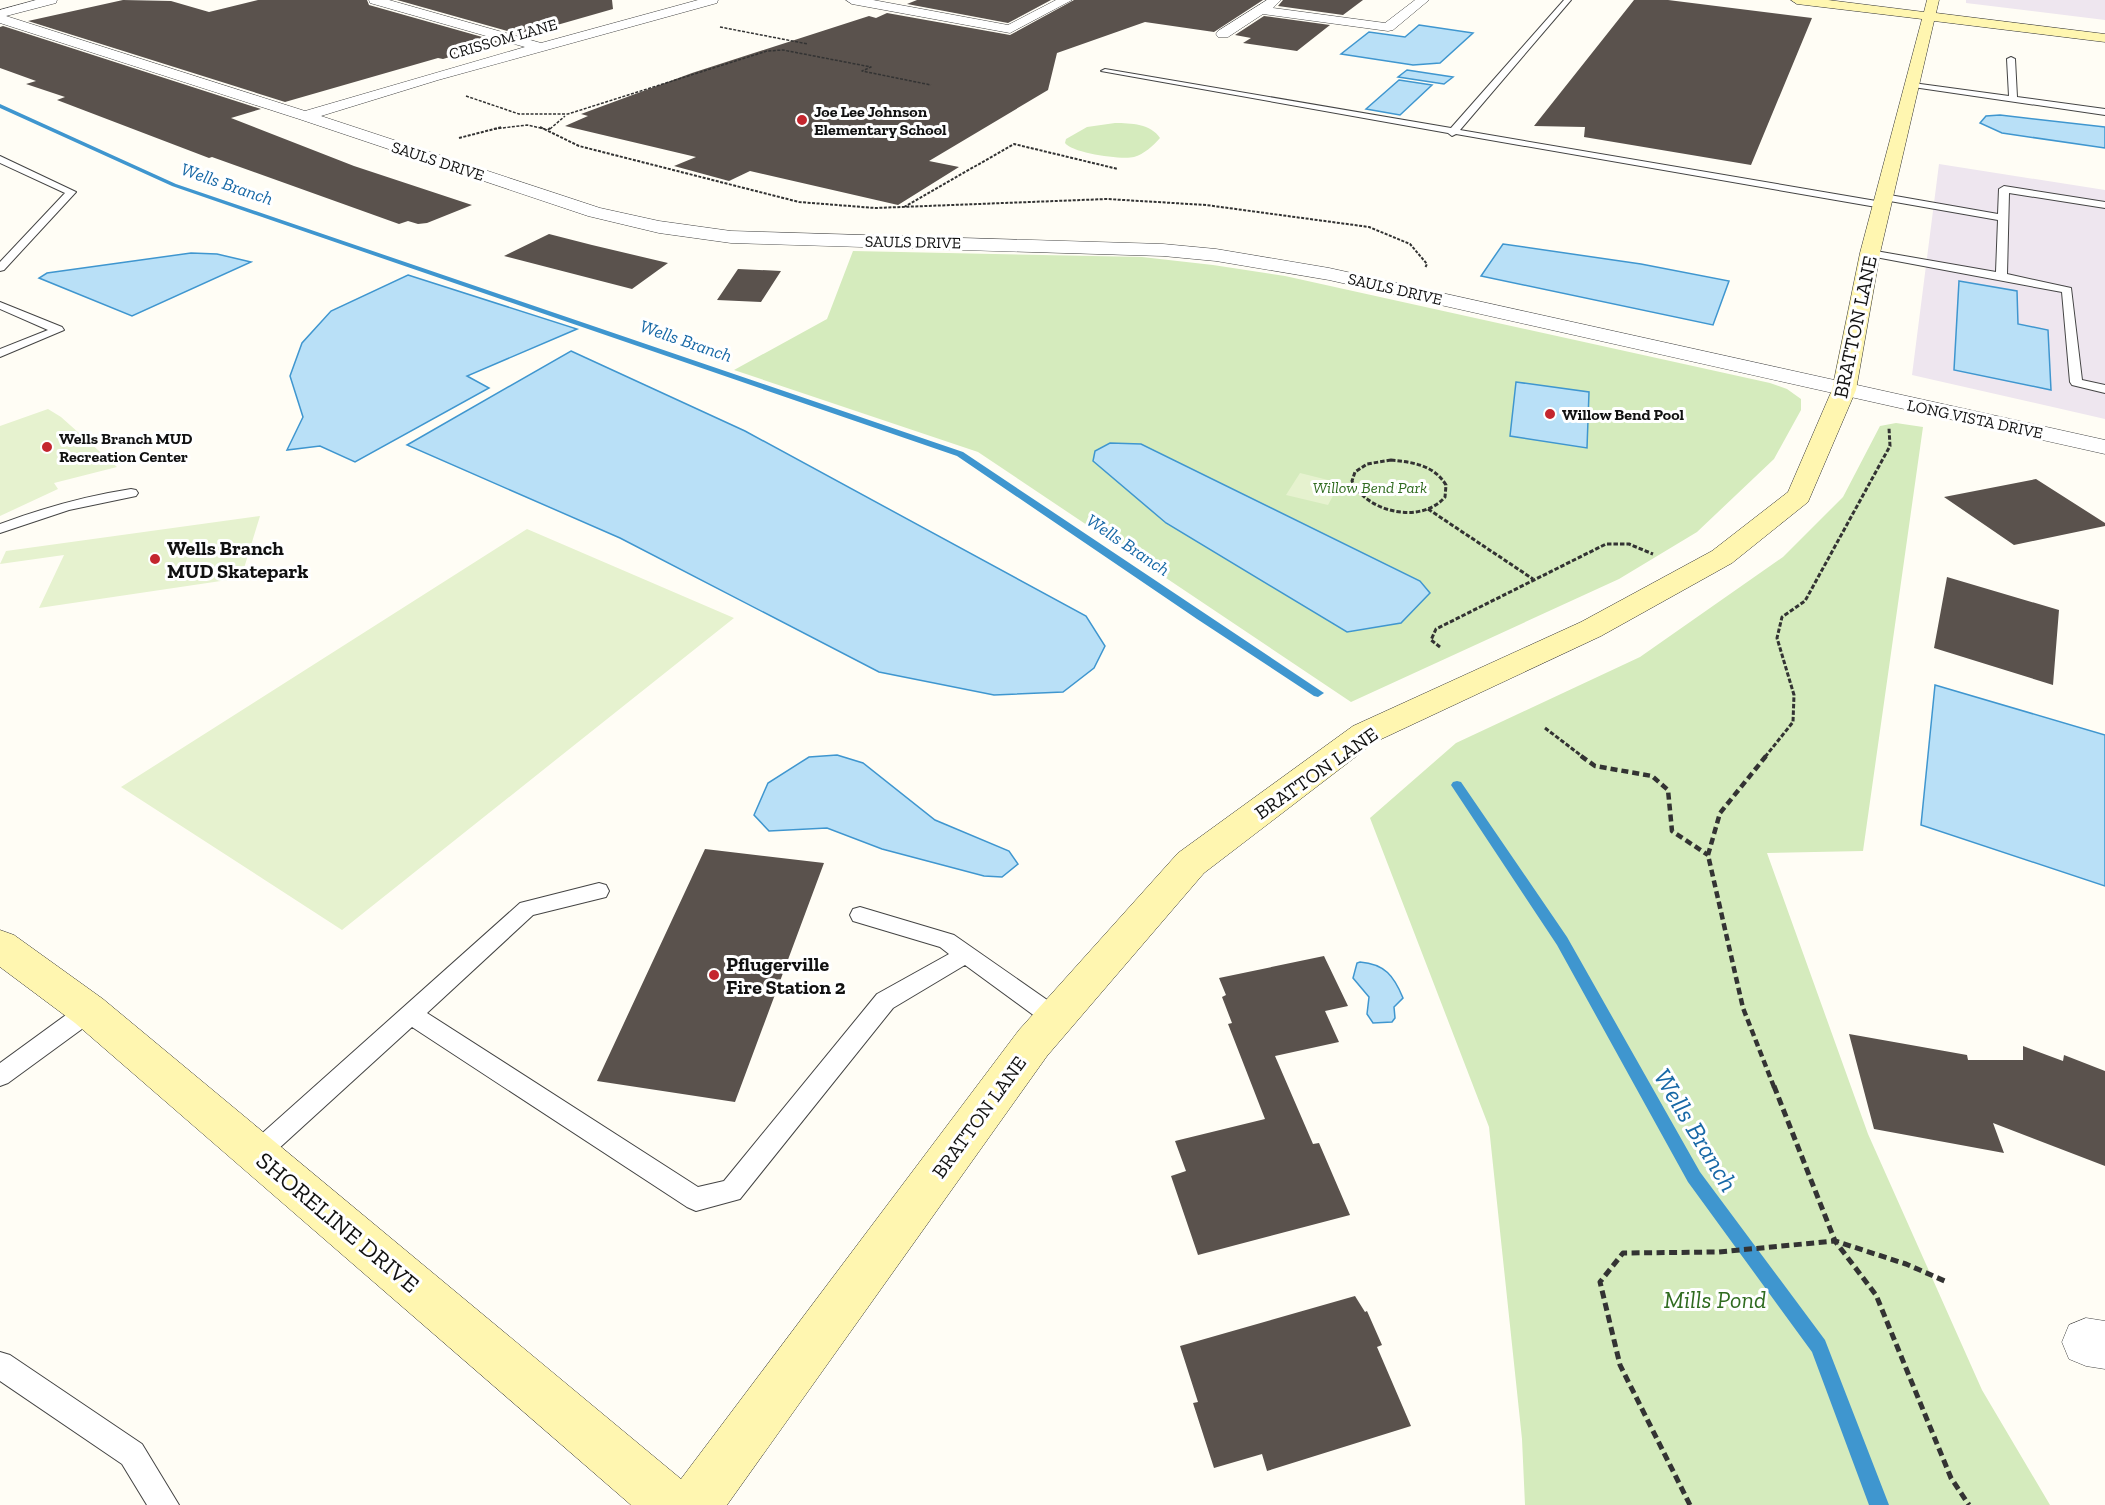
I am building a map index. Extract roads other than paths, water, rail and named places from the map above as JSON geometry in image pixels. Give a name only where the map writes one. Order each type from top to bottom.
[{"type":"street","points":[[0,14],[51,0]]},
{"type":"street","points":[[375,0],[540,47]]},
{"type":"street","name":"CRISSOM LANE","points":[[306,116],[540,47],[712,0]]},
{"type":"street","points":[[852,0],[1010,29],[1066,0]]},
{"type":"street","points":[[1223,34],[1275,0]]},
{"type":"street","points":[[1261,10],[1388,27],[1423,0]]},
{"type":"street","points":[[1797,0],[1930,8],[2105,38]]},
{"type":"street","points":[[1868,0],[2105,28]]},
{"type":"street","name":"BRATTON LANE","points":[[695,1505],[1033,1043],[1191,863],[1364,734],[1592,629],[1722,557],[1799,496],[1844,390],[1870,253],[1913,85],[1930,8]]},
{"type":"street","name":"SAULS DRIVE","points":[[0,19],[306,116],[595,212],[660,227],[731,237],[1086,246],[1216,255],[1329,274],[1844,390]]},
{"type":"street","name":"LONG VISTA DRIVE","points":[[1844,390],[2105,447]]},
{"type":"street","name":"SHORELINE DRIVE","points":[[0,946],[89,1011],[670,1505]]},
{"type":"lane","points":[[1452,133],[1568,0]]},
{"type":"lane","points":[[2011,59],[2013,99]]},
{"type":"lane","points":[[1105,71],[1452,133],[2004,218]]},
{"type":"lane","points":[[1913,85],[2105,112]]},
{"type":"lane","points":[[0,159],[70,192],[0,268]]},
{"type":"lane","points":[[2001,276],[2004,189],[2105,205]]},
{"type":"lane","points":[[1870,253],[2067,290],[2076,382],[2105,388]]},
{"type":"lane","points":[[0,305],[58,330],[0,353]]},
{"type":"lane","points":[[0,529],[45,512],[101,497],[131,493]]},
{"type":"lane","points":[[256,1153],[527,909],[599,891]]},
{"type":"lane","points":[[860,915],[946,941],[1055,1018]]},
{"type":"lane","points":[[410,1014],[696,1200],[731,1191],[885,1001],[966,954]]},
{"type":"lane","points":[[0,1076],[89,1011]]},
{"type":"lane","points":[[0,1365],[132,1454],[164,1505]]},
{"type":"water","points":[[1419,25],[1473,33],[1440,63],[1413,65],[1341,54],[1369,32],[1405,37]]},
{"type":"water","points":[[1407,70],[1453,77],[1444,84],[1398,77]]},
{"type":"water","points":[[1399,80],[1432,85],[1400,115],[1366,109]]},
{"type":"water","points":[[2000,115],[2105,127],[2105,148],[2002,133],[1980,123],[1986,116]]},
{"type":"water","points":[[1503,244],[1641,264],[1729,281],[1713,325],[1481,276]]},
{"type":"water","points":[[191,253],[217,254],[251,262],[132,316],[39,278],[47,273]]},
{"type":"water","points":[[408,275],[577,329],[467,376],[489,388],[355,462],[320,446],[287,450],[303,417],[290,376],[302,343],[331,311]]},
{"type":"water","points":[[1959,281],[2017,291],[2018,324],[2048,330],[2051,390],[1954,370]]},
{"type":"water","points":[[571,351],[745,431],[1086,616],[1105,646],[1094,668],[1063,692],[994,695],[879,672],[620,538],[407,445]]},
{"type":"water","name":"Willow Bend Pool","points":[[1516,382],[1589,392],[1587,448],[1510,436]]},
{"type":"water","points":[[1110,443],[1141,444],[1420,581],[1430,593],[1401,623],[1347,632],[1166,523],[1093,461],[1095,451]]},
{"type":"water","points":[[1935,685],[2105,735],[2105,886],[1921,825]]},
{"type":"water","points":[[837,755],[863,763],[935,820],[1009,851],[1018,864],[1002,877],[984,876],[882,849],[827,828],[769,831],[754,815],[768,783],[809,757]]},
{"type":"water","points":[[1357,963],[1382,968],[1396,983],[1403,998],[1394,1007],[1395,1018],[1392,1022],[1373,1023],[1367,1014],[1369,997],[1353,978]]},
{"type":"waterway","name":"Wells Branch","points":[[0,106],[174,185],[960,454],[1318,693]]},
{"type":"waterway","name":"Wells Branch","points":[[1457,785],[1562,941],[1694,1177],[1819,1346],[1879,1505]]},
{"type":"place","name":"Joe Lee Johnson Elementary School","points":[[802,120]]},
{"type":"place","name":"Willow Bend Pool","points":[[1550,414]]},
{"type":"place","name":"Wells Branch MUD Recreation Center","points":[[47,447]]},
{"type":"place","name":"Wells Branch MUD Skatepark","points":[[155,559]]},
{"type":"place","name":"Pflugerville Fire Station 2","points":[[714,975]]},
{"type":"park label","name":"Willow Bend Park","points":[[1370,487]]},
{"type":"park label","name":"Mills Pond","points":[[1715,1299]]}]
